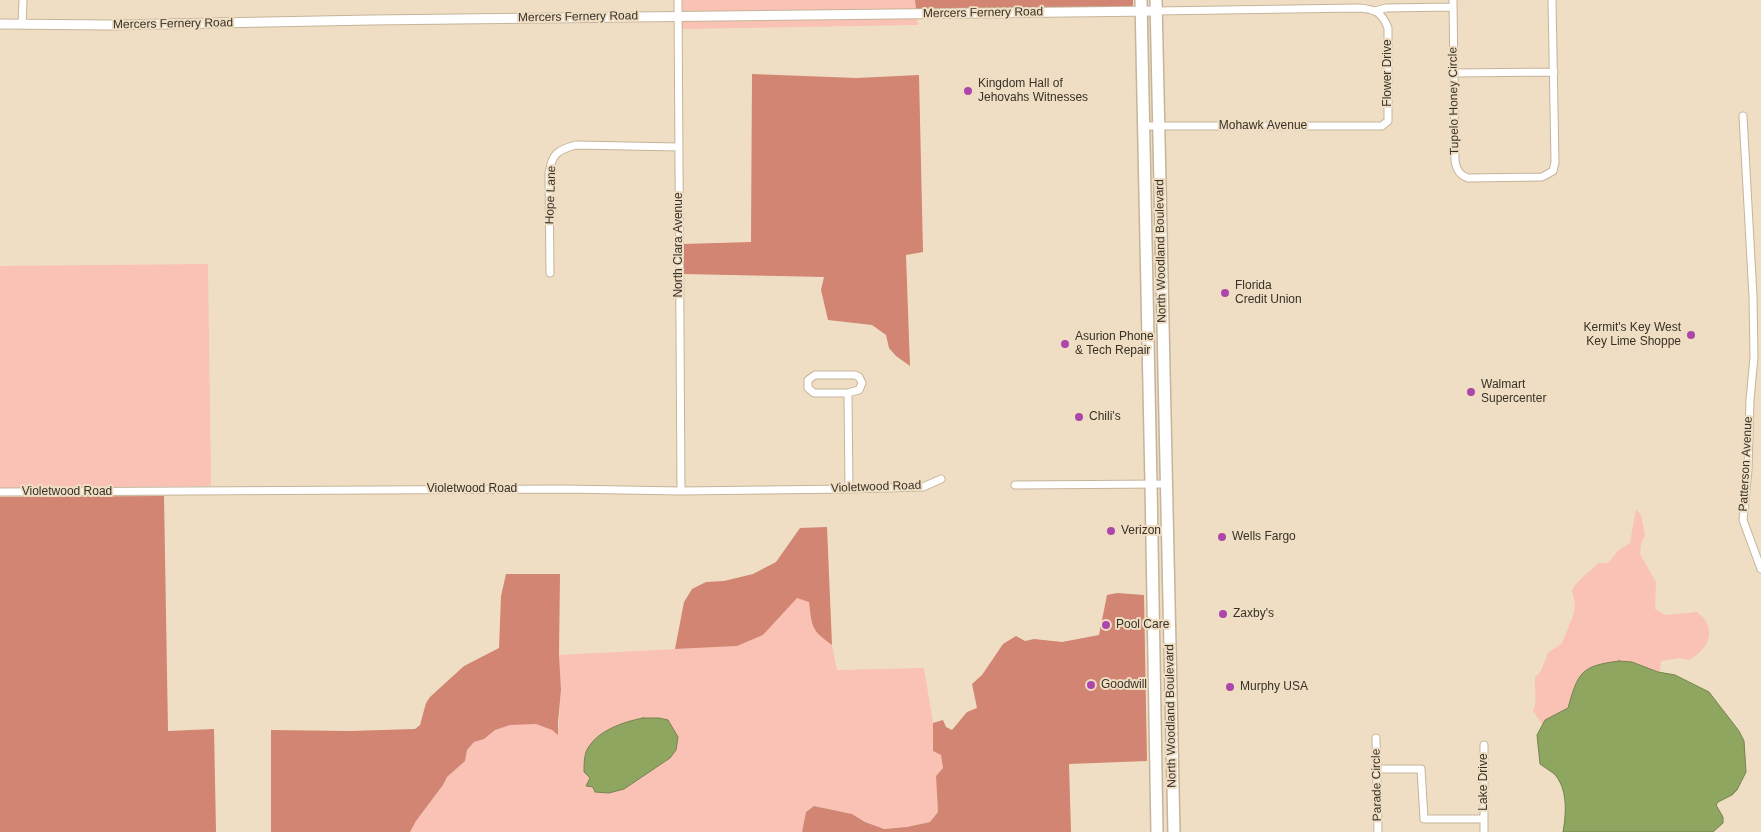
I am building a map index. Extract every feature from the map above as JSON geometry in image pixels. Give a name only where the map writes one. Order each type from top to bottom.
[{"type":"main road","name":"North Woodland Boulevard","points":[[1141,6],[1152,484],[1157,832]]},
{"type":"main road","name":"North Woodland Boulevard","points":[[1156,6],[1170,720],[1174,832]]},
{"type":"main road","points":[[1155,688],[1161,710],[1170,720]]},
{"type":"main road","points":[[1156,724],[1165,731],[1171,746]]},
{"type":"street","points":[[22,24],[23,0]]},
{"type":"street","name":"North Clara Avenue","points":[[678,0],[681,491]]},
{"type":"street","name":"Tupelo Honey Circle","points":[[1453,4],[1456,167],[1461,175],[1468,178],[1542,177],[1553,171],[1555,162],[1552,0]]},
{"type":"street","points":[[1156,6],[1358,8],[1375,11],[1386,8],[1453,4]]},
{"type":"street","name":"Mercers Fernery Road","points":[[0,24],[110,25],[1156,6]]},
{"type":"street","name":"Flower Drive","points":[[1375,11],[1384,17],[1388,28],[1388,121],[1382,126]]},
{"type":"street","points":[[1454,73],[1554,72]]},
{"type":"street","name":"Patterson Avenue","points":[[1743,116],[1757,357],[1750,400],[1748,470],[1743,520],[1761,569]]},
{"type":"street","name":"Mohawk Avenue","points":[[1144,126],[1382,126]]},
{"type":"street","name":"Hope Lane","points":[[550,273],[549,173],[555,154],[564,148],[576,146],[679,147]]},
{"type":"street","points":[[1146,242],[1161,242]]},
{"type":"street","points":[[855,375],[859,377],[862,383],[859,390],[848,393],[814,393],[808,388],[808,380],[815,376],[855,375]]},
{"type":"street","points":[[848,393],[849,488]]},
{"type":"street","name":"Violetwood Road","points":[[0,492],[563,488],[681,491],[922,487],[941,479]]},
{"type":"street","points":[[1015,485],[1166,484]]},
{"type":"street","name":"Parade Circle","points":[[1376,738],[1378,832]]},
{"type":"street","name":"Lake Drive","points":[[1484,745],[1484,832]]},
{"type":"street","name":"Lake Drive","points":[[1377,769],[1421,769],[1424,819],[1484,819]]},
{"type":"shaded area","points":[[681,0],[915,0],[916,9],[682,12]]},
{"type":"shaded area","points":[[915,0],[1133,0],[1133,7],[916,9]]},
{"type":"shaded area","points":[[917,18],[918,25],[682,29],[682,21]]},
{"type":"shaded area","points":[[752,74],[856,78],[919,75],[923,252],[906,255],[910,366],[896,356],[889,348],[886,335],[872,325],[828,320],[821,290],[824,277],[683,274],[683,244],[751,242]]},
{"type":"shaded area","points":[[208,264],[211,486],[0,488],[0,266]]},
{"type":"shaded area","points":[[164,496],[168,731],[214,729],[216,832],[0,832],[0,497]]},
{"type":"shaded area","points":[[1636,509],[1641,515],[1645,536],[1641,543],[1640,554],[1656,582],[1655,609],[1666,615],[1697,612],[1708,625],[1709,637],[1706,644],[1702,650],[1689,660],[1679,658],[1661,661],[1660,672],[1632,662],[1619,661],[1578,679],[1568,708],[1545,720],[1542,724],[1533,711],[1536,700],[1535,678],[1541,671],[1548,653],[1562,643],[1573,616],[1575,605],[1572,590],[1577,582],[1598,563],[1608,563],[1619,550],[1630,543]]},
{"type":"shaded area","points":[[827,527],[832,645],[816,631],[812,623],[809,602],[797,598],[763,635],[737,646],[675,649],[684,602],[692,589],[706,582],[724,581],[753,574],[776,562],[800,528]]},
{"type":"shaded area","points":[[506,574],[560,574],[559,655],[561,690],[558,735],[552,730],[536,724],[510,725],[495,730],[484,739],[474,742],[467,750],[465,761],[447,777],[410,832],[271,832],[271,730],[349,731],[415,729],[420,725],[426,703],[430,697],[464,666],[499,648],[501,596]]},
{"type":"shaded area","points":[[1117,593],[1144,595],[1147,761],[1069,764],[1071,832],[802,832],[806,812],[814,806],[852,814],[865,822],[884,829],[930,822],[938,812],[936,776],[943,768],[941,755],[933,751],[933,723],[943,720],[946,727],[952,730],[967,712],[977,708],[972,684],[982,675],[1003,644],[1016,636],[1025,641],[1034,639],[1062,642],[1099,635],[1107,595]]},
{"type":"shaded area","points":[[797,597],[809,602],[812,623],[816,631],[832,645],[837,670],[924,668],[933,723],[933,751],[941,754],[943,768],[936,776],[938,812],[930,822],[884,829],[865,822],[852,814],[815,806],[806,812],[802,832],[410,832],[447,777],[465,761],[467,750],[474,742],[484,739],[495,730],[510,724],[536,724],[552,730],[558,735],[561,690],[559,655],[737,646],[763,635]],"holes":[[[643,718],[668,720],[675,739],[674,749],[670,758],[609,793],[595,792],[593,787],[586,786],[590,778],[584,772],[585,754]]]},
{"type":"shaded area","points":[[1619,661],[1632,662],[1658,672],[1675,675],[1709,692],[1739,731],[1744,741],[1746,772],[1737,790],[1716,805],[1723,817],[1723,823],[1713,832],[1563,832],[1565,811],[1563,789],[1555,774],[1540,764],[1537,735],[1545,720],[1568,708],[1578,679],[1583,673],[1596,666]]},
{"type":"shaded area","points":[[643,718],[668,720],[678,737],[676,750],[670,758],[624,789],[609,793],[595,792],[593,787],[586,786],[590,778],[584,772],[584,759],[590,745],[596,738],[610,729]]},
{"type":"place","name":"Kingdom Hall of Jehovahs Witnesses","points":[[968,91]]},
{"type":"place","name":"Florida Credit Union","points":[[1225,293]]},
{"type":"place","name":"Kermit's Key West Key Lime Shoppe","points":[[1691,335]]},
{"type":"place","name":"Asurion Phone & Tech Repair","points":[[1065,344]]},
{"type":"place","name":"Walmart Supercenter","points":[[1471,392]]},
{"type":"place","name":"Chili's","points":[[1079,417]]},
{"type":"place","name":"Verizon","points":[[1111,531]]},
{"type":"place","name":"Wells Fargo","points":[[1222,537]]},
{"type":"place","name":"Zaxby's","points":[[1223,614]]},
{"type":"place","name":"Pool Care","points":[[1106,625]]},
{"type":"place","name":"Goodwill","points":[[1091,685]]},
{"type":"place","name":"Murphy USA","points":[[1230,687]]}]
